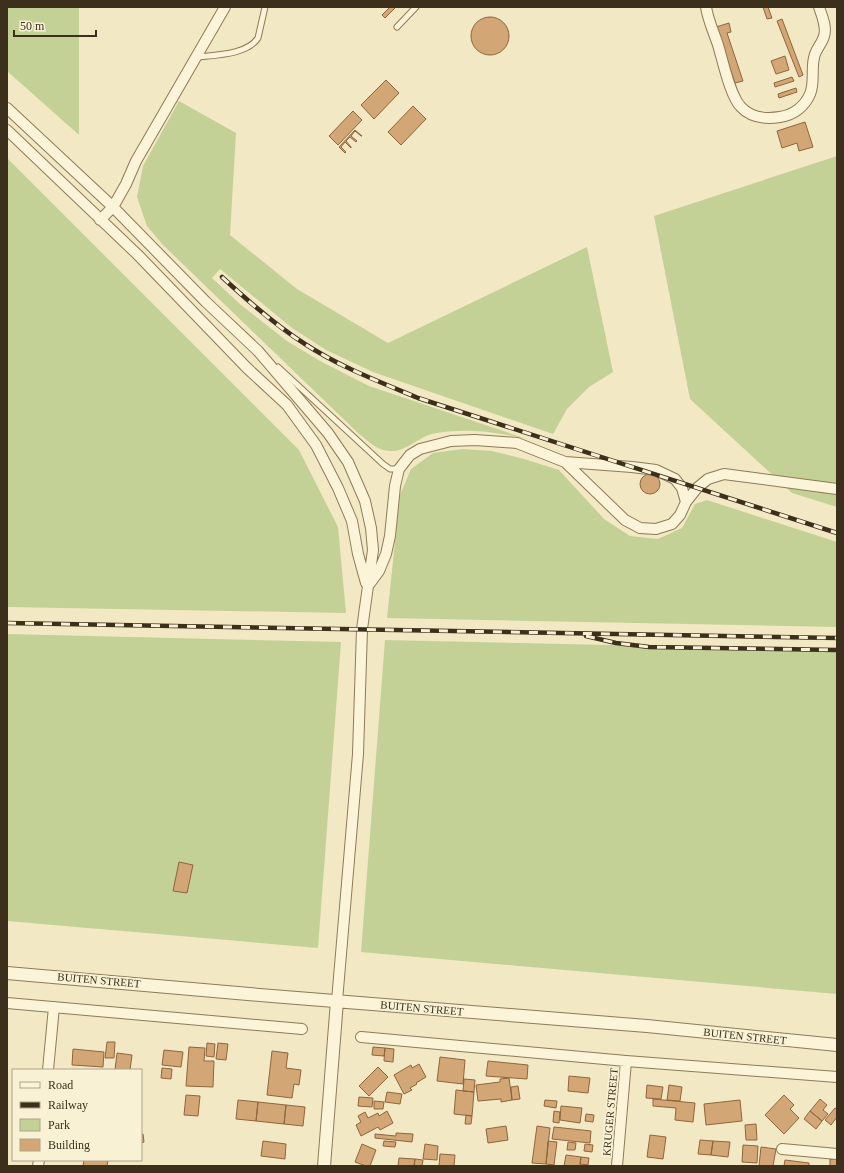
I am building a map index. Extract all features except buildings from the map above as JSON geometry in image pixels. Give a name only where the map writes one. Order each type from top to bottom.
[{"type":"street","points":[[100,220],[113,207],[126,184],[136,161],[225,7]]},
{"type":"street","points":[[706,7],[733,94],[741,107],[752,115],[765,118],[782,117],[799,109],[806,102],[811,92],[814,56],[824,37],[825,28],[819,7]]},
{"type":"street","points":[[7,108],[113,207],[206,302],[258,351],[328,433],[348,462],[365,501],[371,528],[373,550],[362,629],[358,754],[324,1166]]},
{"type":"street","points":[[7,130],[138,255],[247,368],[287,405],[298,418],[316,444],[326,462],[352,521],[358,554],[367,587]]},
{"type":"street","points":[[367,587],[379,571],[386,554],[390,536],[395,486],[399,469],[410,456],[420,449],[450,441],[475,440],[518,443],[565,462],[656,470],[675,479],[682,488],[686,502]]},
{"type":"street","points":[[565,462],[625,520],[640,528],[656,529],[672,524],[680,515],[686,502],[697,488],[708,479],[724,474],[837,489]]},
{"type":"street","name":"BUITEN STREET","points":[[7,973],[647,1026],[837,1045]]},
{"type":"street","points":[[7,1003],[302,1029]]},
{"type":"street","points":[[48,1069],[54,1007]]},
{"type":"street","points":[[361,1037],[626,1061],[837,1077]]},
{"type":"street","name":"KRUGER STREET","points":[[617,1166],[626,1061]]},
{"type":"street","points":[[782,1149],[837,1154]]},
{"type":"lane","points":[[196,57],[240,51],[255,42],[258,38],[265,7]]},
{"type":"lane","points":[[397,27],[416,7]]},
{"type":"lane","points":[[206,302],[382,464],[390,469],[399,469]]},
{"type":"green space","points":[[7,7],[79,7],[79,135],[7,71]]},
{"type":"green space","points":[[179,101],[236,133],[230,235],[297,289],[388,343],[587,247],[613,372],[589,387],[567,409],[553,434],[373,372],[326,350],[292,328],[220,269],[212,278],[241,305],[287,341],[320,361],[369,386],[527,439],[492,432],[456,431],[432,434],[396,451],[385,451],[377,447],[358,433],[162,244],[147,226],[137,197],[143,166]]},
{"type":"green space","points":[[837,156],[837,507],[792,493],[690,399],[654,216]]},
{"type":"green space","points":[[7,158],[299,450],[338,527],[346,613],[7,607]]},
{"type":"green space","points":[[462,449],[492,451],[559,470],[604,519],[630,536],[658,539],[682,528],[695,504],[707,500],[837,542],[837,627],[387,618],[400,495],[411,469],[433,453]]},
{"type":"green space","points":[[7,634],[341,642],[318,948],[7,921]]},
{"type":"green space","points":[[385,640],[837,650],[837,994],[361,952]]},
{"type":"railway","points":[[222,277],[262,313],[283,329],[318,352],[360,374],[418,398],[837,533]]},
{"type":"railway","points":[[7,623],[837,638]]},
{"type":"railway","points":[[586,636],[616,643],[649,647],[837,650]]}]
